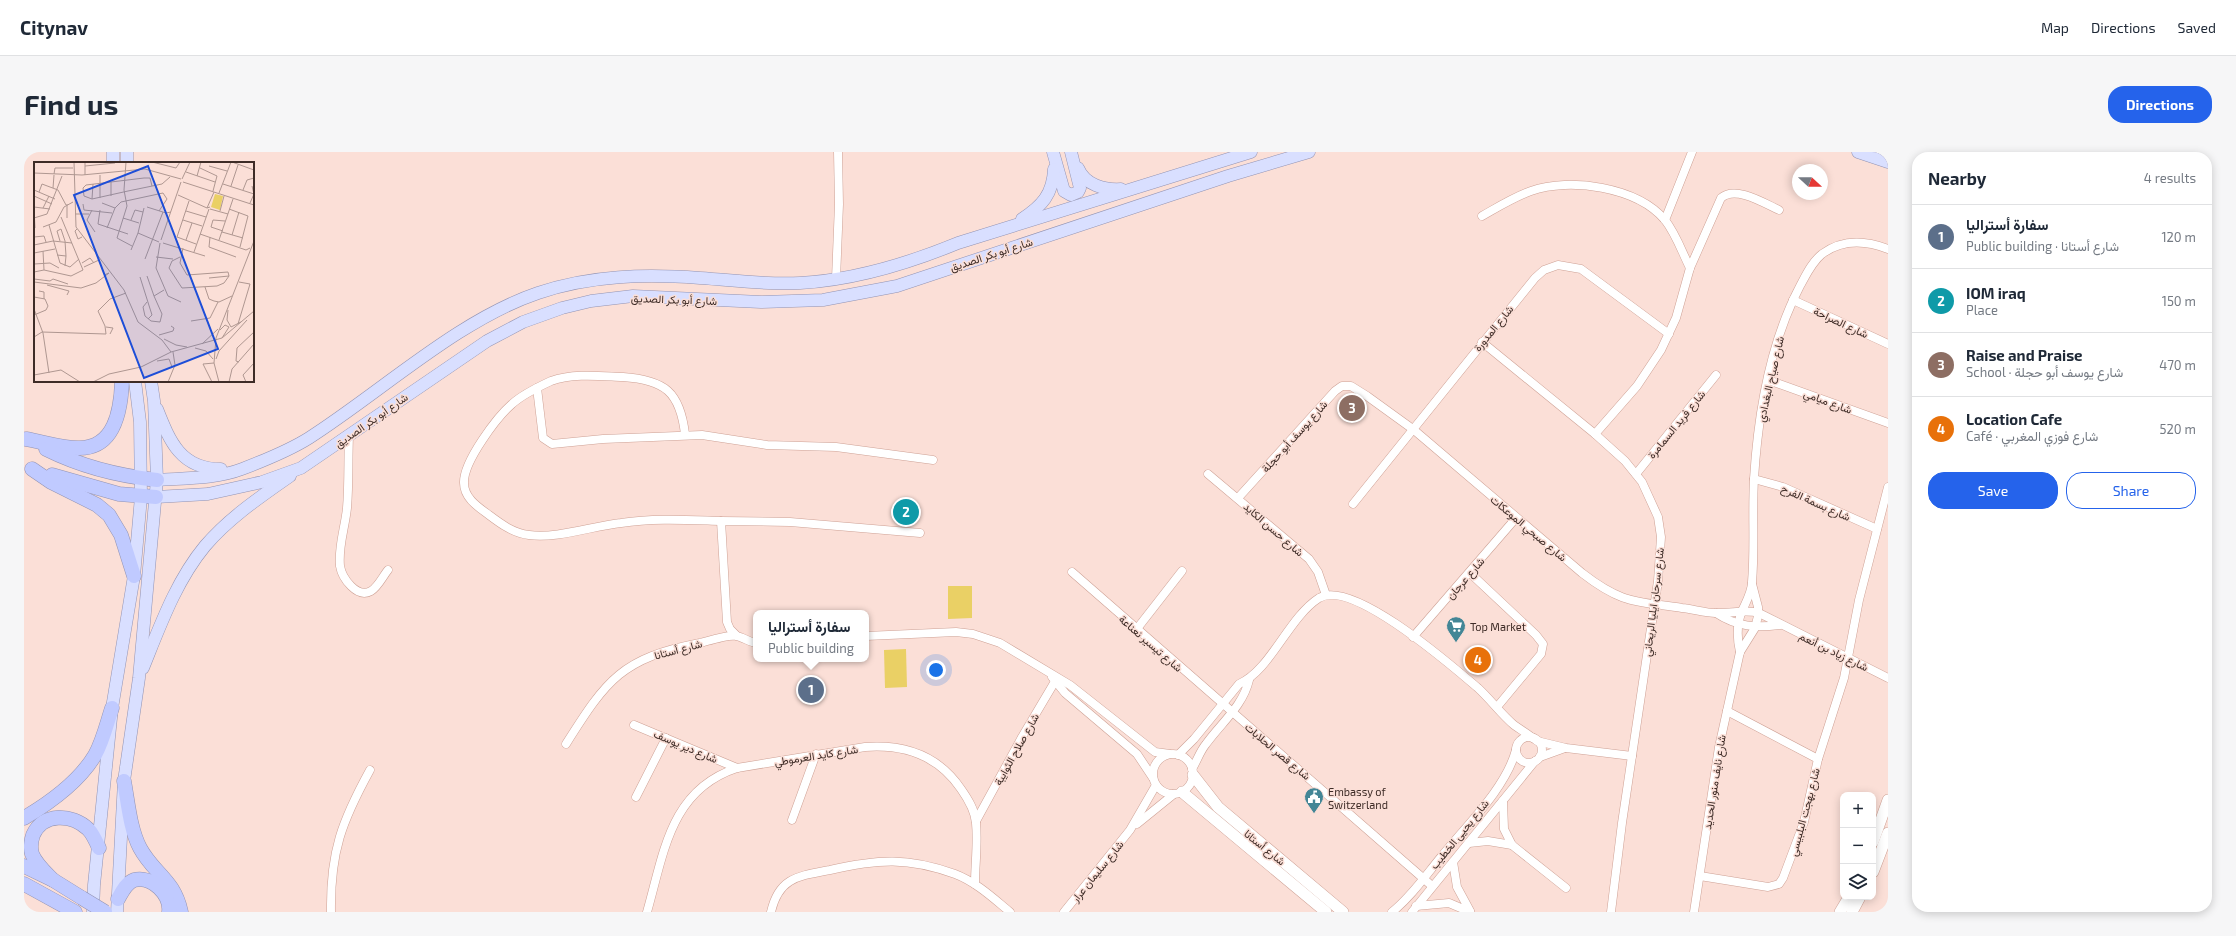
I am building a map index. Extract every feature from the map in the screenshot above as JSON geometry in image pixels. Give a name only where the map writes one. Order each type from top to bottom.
[{"type":"highway","points":[[25,438],[74,448],[90,447],[100,443],[107,438],[116,422],[120,404],[122,382]]},
{"type":"highway","name":"شارع أبو بكر الصديق","points":[[25,438],[84,465],[142,479],[157,480]]},
{"type":"highway","points":[[28,467],[67,490],[97,505],[109,515],[121,534],[134,576]]},
{"type":"highway","name":"شارع أبو بكر الصديق","points":[[28,467],[94,488],[148,497]]},
{"type":"highway","points":[[24,818],[59,794],[86,767],[96,754],[112,708]]},
{"type":"highway","points":[[124,782],[134,834],[139,847],[172,886],[181,912]]},
{"type":"highway","points":[[53,880],[37,863],[31,846],[35,832],[48,820],[62,817],[77,821],[93,835],[99,848]]},
{"type":"highway","points":[[24,866],[53,880],[105,912]]},
{"type":"highway","points":[[117,905],[130,882],[139,880],[147,881],[160,889],[168,904],[169,912]]},
{"type":"highway","points":[[24,884],[74,912]]},
{"type":"highway","points":[[52,912],[74,912]]},
{"type":"main road","points":[[127,162],[128,152]]},
{"type":"main road","points":[[1054,155],[1064,191],[1071,195],[1075,194],[1080,188],[1071,152]]},
{"type":"main road","points":[[1071,152],[1079,171],[1094,184],[1112,190],[1134,188]]},
{"type":"main road","name":"شارع أبو بكر الصديق","points":[[157,480],[204,477],[240,470],[307,439],[474,324],[508,305],[538,293],[593,279],[636,276],[762,283],[798,283],[836,279],[887,269],[1013,225],[1134,188],[1222,156],[1251,152]]},
{"type":"main road","name":"شارع أبو بكر الصديق","points":[[148,497],[208,494],[262,482],[301,468],[487,341],[548,312],[591,301],[633,296],[779,302],[823,300],[856,296],[897,286],[1228,176],[1309,152]]},
{"type":"main road","points":[[1858,152],[1884,158]]},
{"type":"main road","points":[[1013,225],[1038,208],[1049,195],[1054,181],[1054,155]]},
{"type":"main road","points":[[117,905],[124,782],[139,678],[148,497],[142,479],[140,422],[134,382]]},
{"type":"main road","points":[[93,912],[94,885],[99,848],[112,708],[148,497],[157,480],[154,401],[151,382]]},
{"type":"main road","points":[[154,401],[167,433],[178,452],[185,458],[197,466],[214,469],[240,470]]},
{"type":"main road","points":[[139,678],[169,605],[187,572],[204,547],[250,505],[301,468]]},
{"type":"street","points":[[836,279],[839,204],[838,152]]},
{"type":"street","points":[[1665,220],[1692,152]]},
{"type":"street","points":[[1482,216],[1531,191],[1545,187],[1578,186],[1608,189],[1625,193],[1650,206],[1665,220],[1676,237],[1690,268]]},
{"type":"street","points":[[1595,434],[1644,377],[1669,334],[1679,310],[1690,268],[1720,201],[1727,194],[1737,193],[1779,210]]},
{"type":"street","name":"شارع صياح البغدادي","points":[[1755,628],[1759,613],[1752,584],[1754,479],[1759,425],[1768,380],[1783,327],[1793,300],[1813,264],[1821,255],[1831,249],[1856,242],[1873,243],[1888,249]]},
{"type":"street","name":"شارع المدورة","points":[[1353,504],[1414,430],[1482,342],[1535,278],[1544,270],[1558,265],[1581,269],[1669,334]]},
{"type":"street","name":"شارع الصراحة","points":[[1793,300],[1888,344]]},
{"type":"street","name":"شارع سرحان ايليا الريحاني","points":[[1482,342],[1595,434],[1636,474],[1654,506],[1661,537],[1655,605],[1632,756],[1611,912]]},
{"type":"street","name":"شارع فريد السمامرة","points":[[1636,474],[1716,375]]},
{"type":"street","points":[[685,434],[683,417],[675,398],[664,387],[650,380],[580,376],[552,381],[521,397],[504,413],[485,439],[465,475],[465,488],[471,500],[500,524],[513,531],[537,535],[635,521],[790,522],[920,532]]},
{"type":"street","name":"شارع ميامي","points":[[1768,380],[1888,423]]},
{"type":"street","name":"شارع يوسف أبو حجلة","points":[[1238,498],[1338,388],[1355,387],[1414,430]]},
{"type":"street","points":[[537,388],[542,434],[549,443],[685,434],[766,444],[836,447],[933,460]]},
{"type":"street","name":"شارع صبحي الموعكات","points":[[1414,430],[1516,518],[1601,587],[1625,599],[1655,605]]},
{"type":"street","points":[[349,435],[347,509],[340,551],[341,570],[352,586],[359,592],[366,593],[374,589],[388,570]]},
{"type":"street","name":"شارع حسن الكايد","points":[[1208,474],[1309,559],[1318,572],[1326,595]]},
{"type":"street","name":"شارع بسمة الفرح","points":[[1754,479],[1788,490],[1877,529]]},
{"type":"street","points":[[1818,759],[1844,678],[1857,606],[1888,487]]},
{"type":"street","name":"شارع عرجان","points":[[1413,637],[1470,573],[1516,518]]},
{"type":"street","points":[[721,521],[727,622],[730,629],[736,635],[753,642]]},
{"type":"street","points":[[1136,630],[1182,571]]},
{"type":"street","name":"شارع تيسير نعناعة","points":[[1072,572],[1136,630],[1232,712]]},
{"type":"street","points":[[1470,573],[1536,635],[1542,644],[1541,654],[1497,707]]},
{"type":"street","name":"شارع صياح البغدادي","points":[[1738,624],[1752,584]]},
{"type":"street","points":[[1056,679],[1065,693],[1137,754],[1155,782],[1167,794],[1178,793],[1192,782],[1193,772],[1205,745],[1232,712],[1246,690],[1249,680],[1302,615],[1320,598],[1333,594],[1359,601],[1413,637],[1478,689],[1514,724],[1536,740],[1541,747],[1537,759]]},
{"type":"street","name":"شارع زياد بن أنعم","points":[[1655,605],[1716,613],[1742,611],[1759,613],[1780,625],[1847,656],[1888,678]]},
{"type":"street","name":"شارع زياد بن أنعم","points":[[1716,613],[1738,624],[1755,628],[1780,625]]},
{"type":"street","name":"شارع نايف منور الحديد","points":[[1694,912],[1712,786],[1740,652],[1738,624]]},
{"type":"street","name":"شارع نايف منور الحديد","points":[[1740,652],[1755,628]]},
{"type":"street","points":[[869,636],[966,632],[1000,643],[1056,679],[1070,685],[1154,752],[1174,754],[1184,757],[1193,772]]},
{"type":"street","name":"شارع أستانا","points":[[566,744],[587,711],[611,680],[631,665],[672,648],[736,635]]},
{"type":"street","name":"شارع صلاح الثوايبة","points":[[976,821],[1056,679]]},
{"type":"street","points":[[1155,782],[1157,763],[1162,757],[1174,754],[1194,739],[1239,684],[1249,680]]},
{"type":"street","name":"شارع بهجت البلبيسي","points":[[1700,876],[1768,887],[1779,884],[1783,878],[1798,840],[1818,759],[1727,711]]},
{"type":"street","name":"شارع قصر الحلابات","points":[[1232,712],[1432,886]]},
{"type":"street","points":[[1514,724],[1518,757],[1524,762],[1537,759],[1566,748]]},
{"type":"street","name":"شارع دير يوسف","points":[[634,725],[737,768]]},
{"type":"street","points":[[636,798],[666,738]]},
{"type":"street","points":[[1517,747],[1526,738],[1566,748],[1632,756]]},
{"type":"street","name":"شارع كايد العرموطي","points":[[647,912],[669,836],[679,813],[689,798],[706,783],[737,768],[865,746],[886,746],[909,750],[923,755],[940,765],[950,774],[969,802],[976,821],[975,884]]},
{"type":"street","name":"شارع يحيى الخطيب","points":[[1392,912],[1424,878],[1495,790],[1509,768],[1517,747]]},
{"type":"street","points":[[792,820],[816,754]]},
{"type":"street","name":"شارع يحيى الخطيب","points":[[1414,909],[1537,759]]},
{"type":"street","points":[[331,912],[332,874],[336,843],[349,809],[370,770]]},
{"type":"street","name":"شارع أستانا","points":[[1193,772],[1218,807],[1343,912]]},
{"type":"street","name":"شارع سليمان عرار","points":[[1064,912],[1130,830],[1155,782]]},
{"type":"street","name":"شارع أستانا","points":[[1178,793],[1326,912]]},
{"type":"street","name":"شارع سليمان عرار","points":[[1130,830],[1178,793]]},
{"type":"street","name":"شارع يحيى الخطيب","points":[[1503,800],[1504,829],[1512,845],[1566,888]]},
{"type":"street","points":[[1875,864],[1888,800]]},
{"type":"street","points":[[1879,845],[1888,833]]},
{"type":"street","name":"شارع يحيى الخطيب","points":[[1469,843],[1488,841],[1512,845]]},
{"type":"street","points":[[771,912],[776,897],[784,886],[797,877],[869,862],[919,864],[956,874],[975,884],[1010,912]]},
{"type":"street","points":[[1453,862],[1457,887],[1470,912]]},
{"type":"street","points":[[1840,912],[1847,900]]},
{"type":"street","points":[[1852,912],[1858,900]]},
{"type":"street","points":[[1414,909],[1449,903],[1470,912]]},
{"type":"shaded area","points":[[948,586],[972,586],[972,618],[948,619]]},
{"type":"shaded area","points":[[906,649],[907,687],[885,688],[884,650]]},
{"type":"place","name":"Raise and Praise","points":[[1352,408]]},
{"type":"place","name":"IOM iraq","points":[[906,512]]},
{"type":"place","name":"Top Market","points":[[1456,643]]},
{"type":"place","name":"Location Cafe","points":[[1478,660]]},
{"type":"place","name":"سفارة أستراليا","points":[[811,690]]},
{"type":"place","name":"Embassy of Switzerland","points":[[1314,814]]}]
